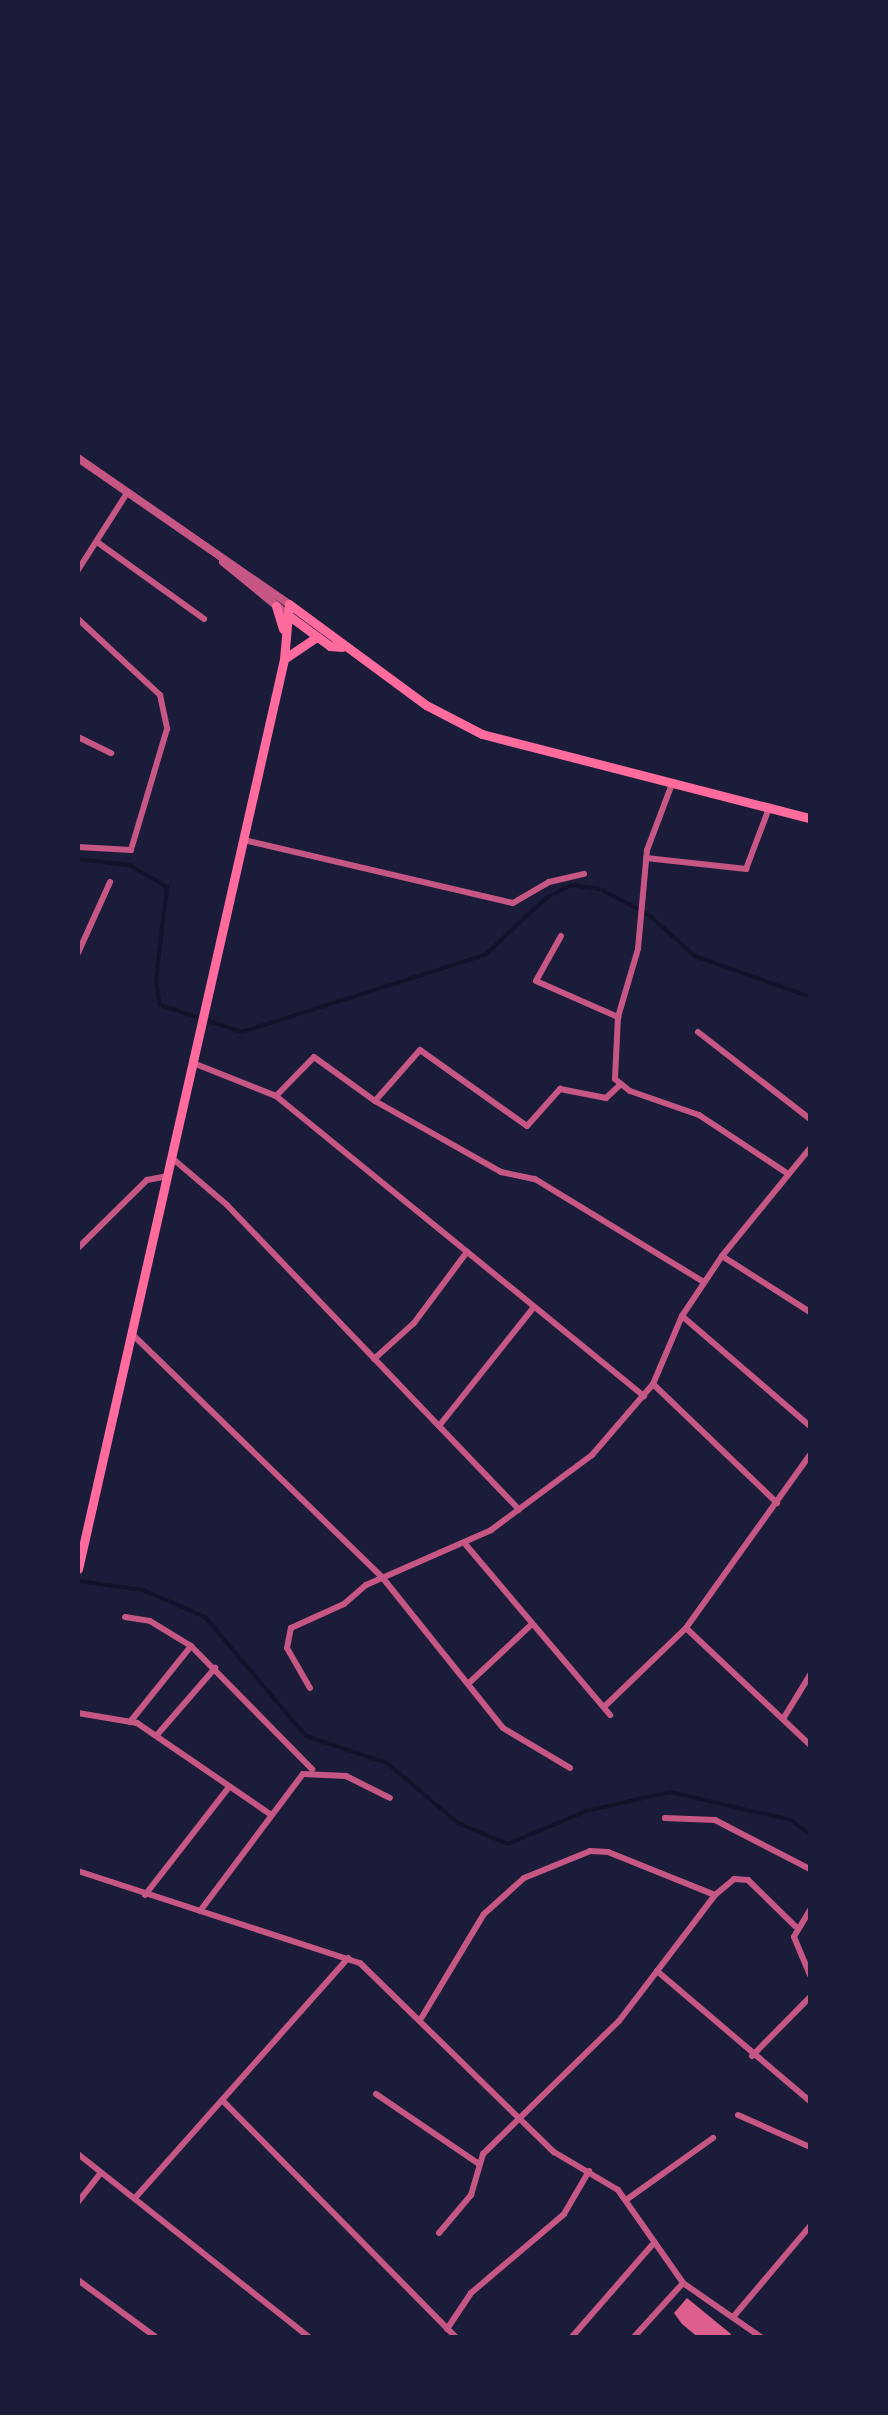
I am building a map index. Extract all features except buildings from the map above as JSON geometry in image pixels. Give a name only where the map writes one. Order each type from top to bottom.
[{"type":"main road","points":[[276,606],[286,636]]},
{"type":"main road","points":[[78,1565],[284,659],[288,610]]},
{"type":"main road","points":[[288,610],[317,637],[342,647]]},
{"type":"main road","points":[[288,610],[426,705],[482,734],[810,818]]},
{"type":"main road","points":[[284,659],[317,637]]},
{"type":"street","points":[[78,458],[288,610]]},
{"type":"street","points":[[78,570],[127,493]]},
{"type":"street","points":[[98,542],[204,619]]},
{"type":"street","points":[[223,562],[276,606],[288,610]]},
{"type":"street","points":[[78,618],[142,676],[166,710],[135,844],[126,852],[78,846]]},
{"type":"street","points":[[78,737],[110,752]]},
{"type":"street","points":[[672,784],[646,858],[642,923],[618,1017],[615,1079],[620,1085],[699,1115],[788,1174]]},
{"type":"street","points":[[646,858],[746,869],[769,808]]},
{"type":"street","points":[[244,840],[513,904],[548,882],[584,874]]},
{"type":"street","points":[[78,954],[110,882]]},
{"type":"street","points":[[562,936],[536,981],[618,1017]]},
{"type":"street","points":[[698,1032],[810,1119]]},
{"type":"street","points":[[375,1101],[420,1050],[527,1126],[560,1089],[606,1098],[620,1085]]},
{"type":"street","points":[[276,1096],[314,1057],[375,1101],[500,1172],[535,1178],[704,1282]]},
{"type":"street","points":[[194,1058],[276,1096],[644,1396]]},
{"type":"street","points":[[310,1688],[287,1648],[291,1628],[382,1577],[466,1545],[592,1455],[653,1384],[682,1316],[722,1256],[810,1148]]},
{"type":"street","points":[[171,1158],[227,1206],[518,1510]]},
{"type":"street","points":[[78,1248],[147,1180],[167,1176]]},
{"type":"street","points":[[374,1359],[414,1323],[467,1252]]},
{"type":"street","points":[[722,1256],[810,1312]]},
{"type":"street","points":[[439,1426],[534,1307]]},
{"type":"street","points":[[682,1316],[810,1426]]},
{"type":"street","points":[[131,1333],[382,1577],[470,1682],[503,1728],[570,1768]]},
{"type":"street","points":[[653,1384],[778,1503]]},
{"type":"street","points":[[604,1708],[686,1628],[810,1455]]},
{"type":"street","points":[[466,1545],[610,1715]]},
{"type":"street","points":[[125,1617],[150,1621],[192,1646],[312,1770],[346,1776],[390,1798]]},
{"type":"street","points":[[470,1682],[531,1625]]},
{"type":"street","points":[[686,1628],[810,1746]]},
{"type":"street","points":[[130,1722],[192,1646]]},
{"type":"street","points":[[157,1735],[215,1668]]},
{"type":"street","points":[[783,1719],[810,1675]]},
{"type":"street","points":[[78,1713],[130,1722],[157,1735],[270,1814]]},
{"type":"street","points":[[200,1911],[270,1814],[312,1770]]},
{"type":"street","points":[[145,1895],[229,1787]]},
{"type":"street","points":[[665,1818],[715,1820],[810,1868]]},
{"type":"street","points":[[422,2017],[484,1914],[524,1878],[590,1851],[608,1852],[715,1896]]},
{"type":"street","points":[[78,1871],[348,1958],[422,2017],[554,2152],[589,2171],[626,2200],[652,2245],[683,2283],[762,2338]]},
{"type":"street","points":[[439,2233],[471,2195],[478,2164],[618,2022],[715,1896],[734,1880],[748,1880],[796,1928]]},
{"type":"street","points":[[810,1910],[796,1928],[796,1949],[810,1975]]},
{"type":"street","points":[[136,2198],[348,1958]]},
{"type":"street","points":[[657,1971],[752,2056],[810,2101]]},
{"type":"street","points":[[752,2056],[810,1997]]},
{"type":"street","points":[[376,2094],[478,2164]]},
{"type":"street","points":[[222,2100],[457,2338]]},
{"type":"street","points":[[738,2115],[810,2147]]},
{"type":"street","points":[[626,2200],[714,2138]]},
{"type":"street","points":[[78,2154],[310,2338]]},
{"type":"street","points":[[447,2329],[471,2292],[564,2214],[589,2171]]},
{"type":"street","points":[[78,2202],[101,2174]]},
{"type":"street","points":[[734,2316],[810,2226]]},
{"type":"street","points":[[570,2338],[652,2245]]},
{"type":"street","points":[[78,2280],[158,2338]]},
{"type":"street","points":[[633,2338],[683,2283]]},
{"type":"waterway","points":[[78,859],[129,865],[167,887],[156,981],[160,1005],[242,1032],[485,955],[546,898],[571,885],[600,889],[649,915],[695,956],[810,997]]},
{"type":"waterway","points":[[78,1581],[143,1590],[205,1617],[306,1736],[387,1763],[458,1823],[508,1844],[586,1811],[670,1792],[791,1820],[810,1835]]}]
